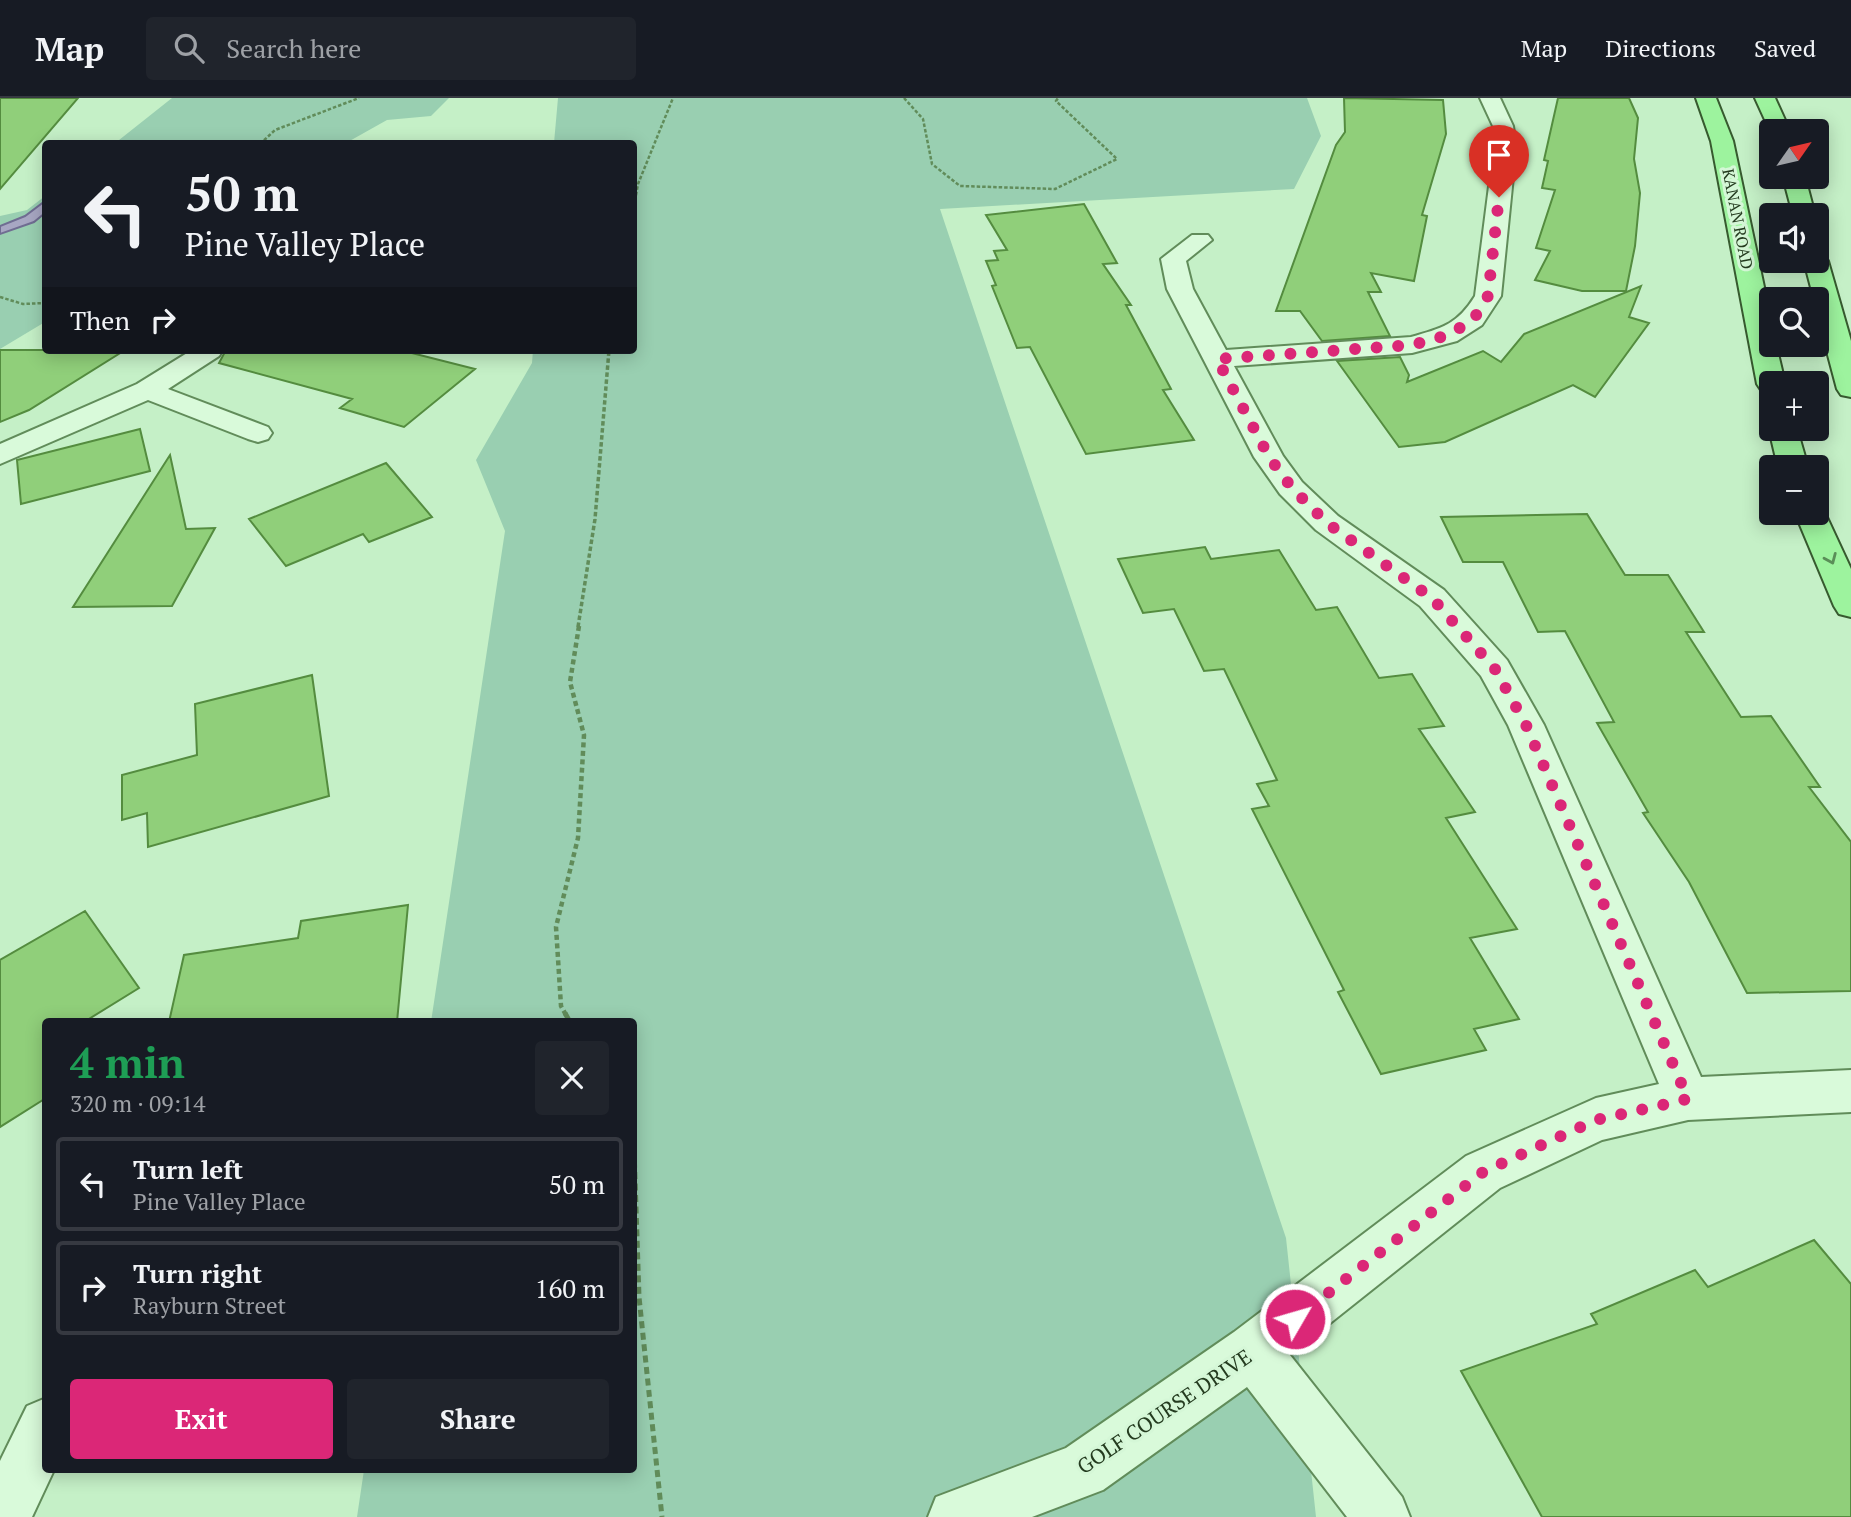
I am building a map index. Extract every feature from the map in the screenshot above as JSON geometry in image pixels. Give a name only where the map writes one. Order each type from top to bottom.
[{"type":"main road","name":"KANAN ROAD","points":[[1706,98],[1722,141],[1768,371]]},
{"type":"main road","points":[[1765,98],[1775,119]]},
{"type":"main road","points":[[1819,273],[1851,389]]},
{"type":"main road","points":[[1815,525],[1851,606]]},
{"type":"street","points":[[1217,359],[1412,345],[1448,335],[1473,320],[1488,296],[1505,147],[1503,126],[1490,98]]},
{"type":"street","points":[[1200,240],[1172,259],[1180,289],[1269,457],[1292,488],[1327,523],[1432,598],[1495,669],[1526,725],[1688,1099]]},
{"type":"street","points":[[0,455],[147,390],[204,354]]},
{"type":"street","points":[[147,390],[258,433]]},
{"type":"street","name":"GOLF COURSE DRIVE","points":[[956,1517],[1083,1470],[1253,1351],[1483,1172],[1596,1120],[1688,1099],[1851,1091]]},
{"type":"street","points":[[1253,1351],[1382,1517]]},
{"type":"street","points":[[3,1517],[42,1434]]},
{"type":"path","points":[[264,140],[275,130],[359,98]]},
{"type":"path","points":[[637,190],[673,98]]},
{"type":"path","points":[[904,98],[918,108],[929,134],[932,164],[960,186],[1055,189],[1117,159],[1056,101],[1058,98]]},
{"type":"path","points":[[0,297],[23,304],[42,303]]},
{"type":"path","points":[[568,1018],[561,1006],[556,927],[578,838],[584,735],[570,682],[595,519],[609,354]]},
{"type":"path","points":[[637,1238],[639,1297],[662,1517]]},
{"type":"green space","points":[[172,98],[449,98],[431,116],[387,120],[351,140],[119,140]]},
{"type":"green space","points":[[558,98],[1307,98],[1321,136],[1294,189],[940,209],[1286,1238],[1316,1517],[357,1517],[364,1473],[637,1473],[637,1018],[432,1018],[505,531],[476,460],[532,363],[533,354],[637,354],[637,140],[554,140]]},
{"type":"green space","points":[[42,198],[42,324],[0,349],[0,216],[27,210]]},
{"type":"water","points":[[42,203],[42,215],[34,222],[0,234],[0,226],[25,216]]},
{"type":"building","points":[[0,98],[78,98],[0,189]]},
{"type":"building","points":[[1344,98],[1443,100],[1446,134],[1422,215],[1427,216],[1414,281],[1371,273],[1381,292],[1368,292],[1390,336],[1322,341],[1300,311],[1276,311],[1336,145],[1345,132]]},
{"type":"building","points":[[1558,98],[1629,98],[1638,118],[1634,159],[1640,193],[1635,246],[1626,291],[1582,291],[1535,280],[1550,251],[1536,248],[1555,190],[1542,188],[1548,161],[1544,160]]},
{"type":"building","points":[[1084,204],[1117,263],[1103,264],[1131,305],[1126,305],[1171,389],[1163,390],[1194,440],[1086,454],[1030,347],[1017,348],[992,286],[996,285],[986,261],[998,260],[994,251],[1007,250],[986,215]]},
{"type":"building","points":[[1641,286],[1629,317],[1649,323],[1595,397],[1573,385],[1445,442],[1399,447],[1337,361],[1400,357],[1409,375],[1407,382],[1483,351],[1501,362],[1524,334]]},
{"type":"building","points":[[0,350],[42,350],[42,354],[119,354],[29,410],[0,422]]},
{"type":"building","points":[[224,354],[416,354],[475,369],[404,427],[340,408],[352,399],[219,363]]},
{"type":"building","points":[[140,429],[150,471],[21,504],[17,460]]},
{"type":"building","points":[[170,455],[186,529],[215,528],[172,606],[73,607]]},
{"type":"building","points":[[386,463],[432,517],[369,542],[363,534],[286,566],[249,519]]},
{"type":"building","points":[[1587,514],[1625,575],[1668,575],[1704,632],[1686,632],[1741,717],[1771,716],[1820,787],[1809,787],[1851,842],[1851,991],[1747,993],[1689,882],[1643,813],[1648,812],[1597,723],[1614,722],[1565,631],[1538,632],[1503,562],[1463,562],[1441,517]]},
{"type":"building","points":[[1205,547],[1211,559],[1279,550],[1316,610],[1337,607],[1379,678],[1412,674],[1444,726],[1419,729],[1475,812],[1446,818],[1517,929],[1470,938],[1519,1019],[1474,1029],[1486,1050],[1381,1074],[1338,992],[1344,990],[1252,809],[1269,806],[1257,784],[1277,780],[1224,669],[1204,671],[1174,609],[1143,613],[1118,559]]},
{"type":"building","points":[[312,675],[329,796],[148,847],[147,813],[122,820],[122,775],[197,755],[195,704]]},
{"type":"building","points":[[408,905],[397,1018],[170,1018],[184,955],[298,938],[301,921]]},
{"type":"building","points":[[85,911],[139,988],[90,1018],[42,1018],[42,1101],[0,1127],[0,960]]},
{"type":"building","points":[[1814,1240],[1851,1284],[1851,1517],[1542,1517],[1461,1371],[1597,1324],[1591,1314],[1695,1270],[1708,1287]]},
{"type":"route","points":[[1295,1319],[1483,1172],[1596,1120],[1688,1099],[1526,725],[1495,669],[1432,598],[1327,523],[1292,488],[1269,457],[1217,359],[1412,345],[1448,335],[1473,320],[1488,296],[1499,197]]}]
